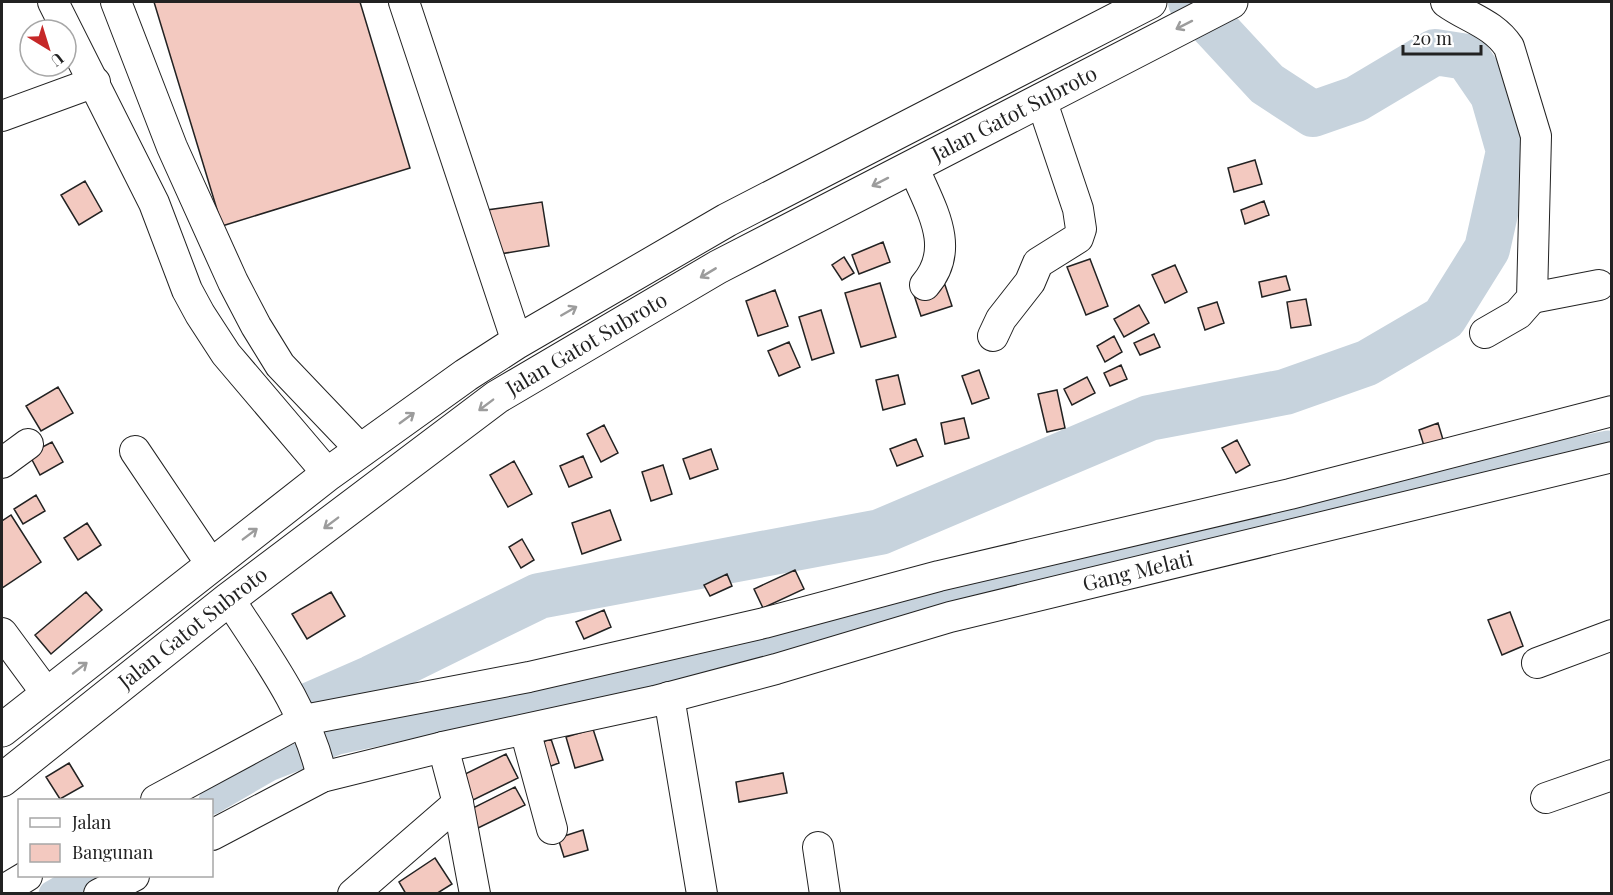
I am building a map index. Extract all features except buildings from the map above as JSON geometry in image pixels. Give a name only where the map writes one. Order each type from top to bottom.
[{"type":"highway","name":"Jalan Gatot Subroto","points":[[2,730],[328,474],[466,375],[517,342],[727,220],[1150,2]]},
{"type":"highway","name":"Jalan Gatot Subroto","points":[[2,780],[229,600],[497,397],[718,267],[1231,2]]},
{"type":"street","points":[[53,2],[154,203],[187,290],[200,314],[226,354],[328,474]]},
{"type":"street","points":[[116,2],[172,147],[233,282],[256,326],[286,373],[362,451]]},
{"type":"street","points":[[404,2],[517,342]]},
{"type":"street","points":[[1446,2],[1485,22],[1502,36],[1509,47],[1536,136],[1532,298]]},
{"type":"street","points":[[2,116],[95,82]]},
{"type":"street","points":[[993,336],[1001,319],[1029,282],[1038,263],[1078,238],[1081,229],[1078,209],[1041,99]]},
{"type":"street","points":[[913,165],[941,240],[942,255],[933,275],[925,285]]},
{"type":"street","points":[[1485,333],[1518,314],[1532,298],[1599,285]]},
{"type":"street","points":[[160,799],[306,725],[765,625],[939,576],[1295,513],[1442,478],[1611,411]]},
{"type":"street","points":[[2,463],[28,444]]},
{"type":"street","points":[[135,451],[211,564]]},
{"type":"street","name":"Gang Melati","points":[[213,834],[320,768],[443,747],[669,697],[774,663],[950,617],[1295,513],[1442,478],[1611,457]]},
{"type":"street","points":[[229,600],[283,682],[306,725],[320,768]]},
{"type":"street","points":[[765,625],[774,663]]},
{"type":"street","points":[[2,633],[47,694]]},
{"type":"street","points":[[1537,663],[1611,635]]},
{"type":"street","points":[[669,697],[702,894]]},
{"type":"street","points":[[525,730],[552,829]]},
{"type":"street","points":[[443,747],[458,803],[475,894]]},
{"type":"street","points":[[1546,798],[1611,775]]},
{"type":"street","points":[[353,894],[458,803]]},
{"type":"street","points":[[818,847],[825,894]]},
{"type":"street","points":[[2,891],[25,877]]},
{"type":"street","points":[[99,894],[132,877]]},
{"type":"waterway","points":[[308,706],[372,678],[539,596],[880,532],[1149,418],[1285,392],[1367,363],[1444,318],[1487,249],[1509,151],[1493,95],[1467,57],[1435,52],[1356,99],[1313,114],[1267,84],[1191,2]]},
{"type":"waterway","points":[[213,800],[269,768],[338,741],[691,666],[1519,462],[1608,444]]},
{"type":"waterway","points":[[52,894],[81,877]]}]
